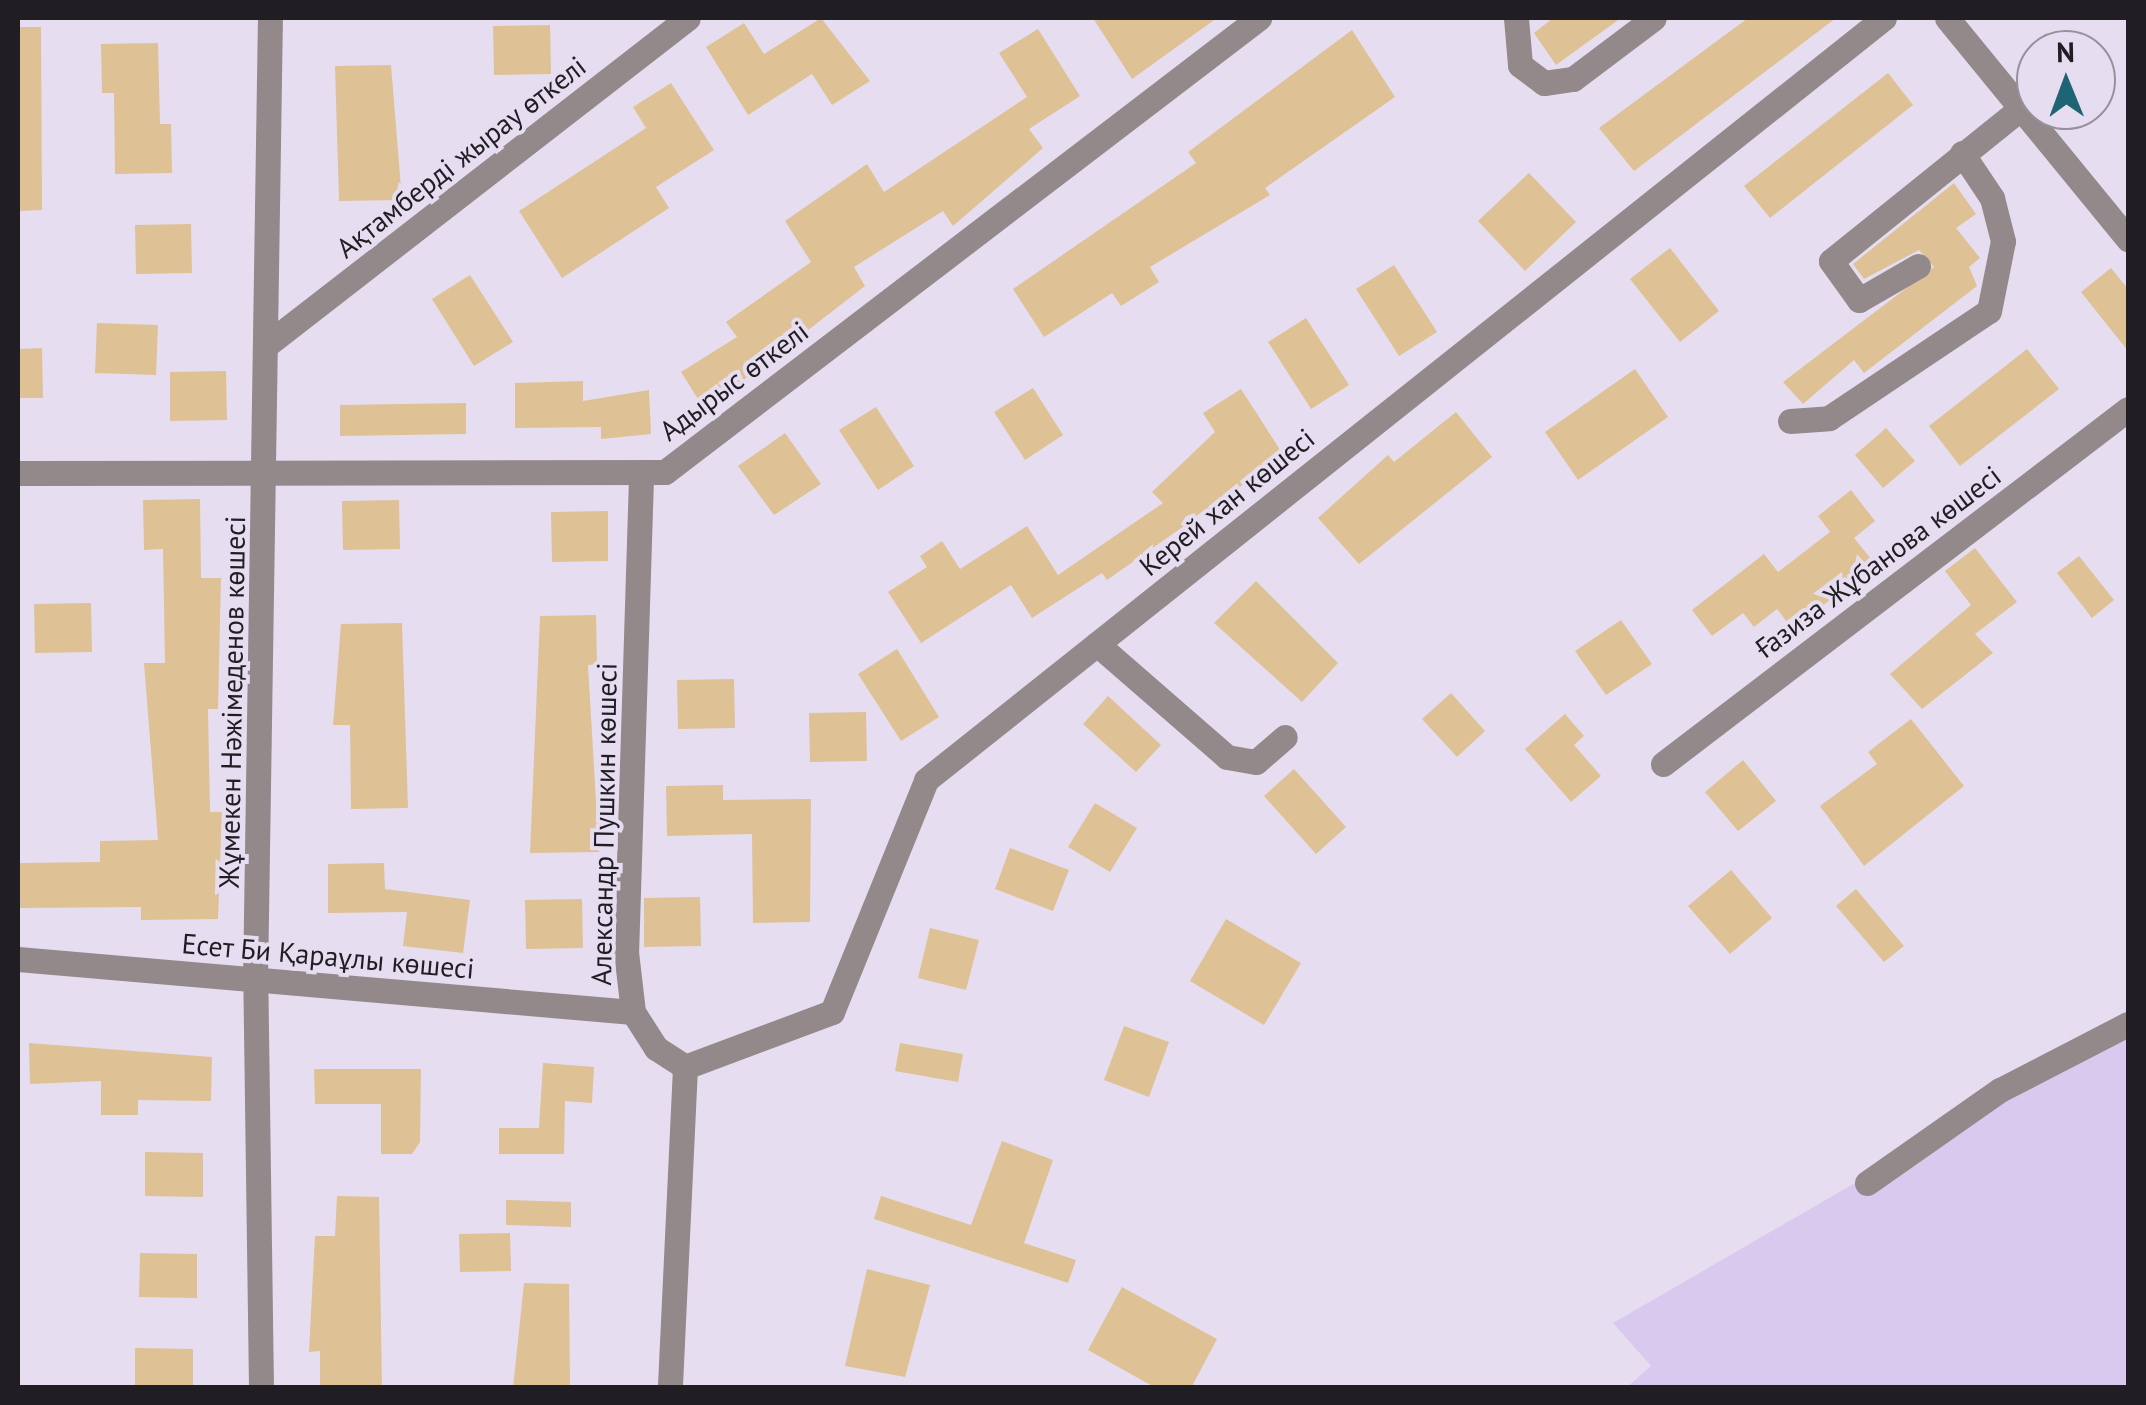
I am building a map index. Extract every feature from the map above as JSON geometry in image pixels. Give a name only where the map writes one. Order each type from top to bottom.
[{"type":"street","name":"Жұмекен Нәжімеденов көшесі","points":[[261,1388],[256,980],[268,470],[270,18]]},
{"type":"street","name":"Ақтамберді жырау өткелі","points":[[269,343],[657,30],[688,18]]},
{"type":"street","name":"Адырыс өткелі","points":[[18,474],[268,470],[641,478],[664,472],[1260,18]]},
{"type":"street","points":[[1516,18],[1520,65],[1544,83],[1573,79],[1654,18]]},
{"type":"street","name":"Керей хан көшесі","points":[[685,1066],[832,1012],[926,780],[1884,18]]},
{"type":"street","points":[[1947,18],[2016,102]]},
{"type":"street","points":[[1918,266],[1860,300],[1830,261],[2016,112]]},
{"type":"street","points":[[2039,130],[2128,239]]},
{"type":"street","points":[[1790,422],[1830,418],[1989,312],[2002,241],[1992,198],[1962,153]]},
{"type":"street","name":"Ғазиза Жұбанова көшесі","points":[[1663,764],[2128,408]]},
{"type":"street","name":"Александр Пушкин көшесі","points":[[641,478],[626,952],[633,1012],[656,1048],[685,1066]]},
{"type":"street","points":[[1097,644],[1227,757],[1256,762],[1285,737]]},
{"type":"street","name":"Есет Би Қараұлы көшесі","points":[[18,959],[633,1012]]},
{"type":"street","points":[[1867,1183],[2000,1090],[2128,1024]]},
{"type":"street","points":[[670,1388],[685,1066]]},
{"type":"shaded area","points":[[2128,1025],[2128,1387],[1627,1387],[1651,1366],[1613,1323]]},
{"type":"building","points":[[821,18],[870,81],[832,105],[812,74],[748,115],[706,47],[744,23],[764,54]]},
{"type":"building","points":[[1093,18],[1217,18],[1132,79]]},
{"type":"building","points":[[1553,18],[1621,18],[1556,65],[1534,33]]},
{"type":"building","points":[[1748,18],[1836,18],[1634,171],[1599,128]]},
{"type":"building","points":[[550,25],[551,74],[494,75],[493,26]]},
{"type":"building","points":[[18,27],[41,27],[42,210],[18,211]]},
{"type":"building","points":[[1038,29],[1080,96],[1029,129],[1043,148],[953,226],[943,211],[854,267],[865,286],[705,410],[681,372],[737,337],[726,322],[811,262],[785,221],[867,164],[884,192],[1027,97],[999,53]]},
{"type":"building","points":[[1352,30],[1395,97],[1265,188],[1270,195],[1150,267],[1159,282],[1121,306],[1112,293],[1044,337],[1013,289],[1196,163],[1188,152]]},
{"type":"building","points":[[158,43],[160,124],[171,124],[172,173],[115,174],[114,93],[102,93],[101,44]]},
{"type":"building","points":[[391,65],[402,200],[339,201],[335,66]]},
{"type":"building","points":[[1888,73],[1913,105],[1770,218],[1744,186]]},
{"type":"building","points":[[671,83],[714,150],[656,187],[669,208],[562,278],[519,211],[646,128],[633,107]]},
{"type":"building","points":[[1529,173],[1576,222],[1525,271],[1478,221]]},
{"type":"building","points":[[1954,183],[1976,214],[1956,228],[1980,258],[1969,267],[1977,286],[1864,373],[1854,360],[1803,404],[1783,382],[1934,267],[1919,250],[1864,279],[1853,264]]},
{"type":"building","points":[[191,224],[192,273],[136,274],[135,225]]},
{"type":"building","points":[[1670,248],[1719,311],[1680,342],[1630,279]]},
{"type":"building","points":[[1394,265],[1437,332],[1399,356],[1356,289]]},
{"type":"building","points":[[2111,268],[2128,289],[2128,351],[2081,292]]},
{"type":"building","points":[[470,275],[513,342],[474,366],[432,299]]},
{"type":"building","points":[[1306,318],[1349,385],[1311,409],[1268,342]]},
{"type":"building","points":[[97,323],[158,325],[156,375],[95,373]]},
{"type":"building","points":[[42,348],[43,398],[18,398],[18,349]]},
{"type":"building","points":[[2027,349],[2059,389],[1960,466],[1929,426]]},
{"type":"building","points":[[1635,369],[1668,417],[1578,480],[1545,432]]},
{"type":"building","points":[[226,371],[227,420],[170,421],[170,372]]},
{"type":"building","points":[[583,381],[583,401],[649,390],[651,434],[601,439],[601,427],[515,428],[515,383]]},
{"type":"building","points":[[1033,388],[1063,435],[1025,460],[994,412]]},
{"type":"building","points":[[1241,389],[1284,456],[1107,580],[1102,573],[1032,618],[1011,585],[921,643],[888,592],[927,567],[920,556],[942,541],[960,569],[1027,526],[1058,575],[1163,503],[1152,492],[1215,432],[1203,413]]},
{"type":"building","points":[[466,403],[466,434],[340,436],[340,405]]},
{"type":"building","points":[[876,407],[914,466],[878,490],[839,430]]},
{"type":"building","points":[[1456,412],[1492,457],[1359,564],[1318,518],[1388,455],[1394,462]]},
{"type":"building","points":[[1886,428],[1915,461],[1883,488],[1855,455]]},
{"type":"building","points":[[785,433],[821,484],[774,515],[738,466]]},
{"type":"building","points":[[1851,490],[1875,521],[1854,538],[1876,565],[1792,629],[1777,609],[1754,627],[1743,613],[1712,636],[1692,610],[1764,554],[1778,572],[1830,532],[1818,516]]},
{"type":"building","points":[[200,499],[201,578],[221,578],[218,709],[208,709],[210,812],[222,812],[218,919],[141,920],[141,907],[18,908],[18,863],[100,862],[100,841],[158,840],[144,663],[165,663],[163,549],[144,550],[143,500]]},
{"type":"building","points":[[399,500],[400,549],[343,550],[342,501]]},
{"type":"building","points":[[608,511],[608,561],[552,562],[551,512]]},
{"type":"building","points":[[1975,548],[2017,602],[1975,634],[1993,653],[1922,709],[1890,674],[1971,605],[1945,571]]},
{"type":"building","points":[[2079,556],[2114,600],[2092,618],[2057,573]]},
{"type":"building","points":[[1256,581],[1338,663],[1302,702],[1214,623]]},
{"type":"building","points":[[91,603],[92,652],[35,653],[34,604]]},
{"type":"building","points":[[596,615],[597,664],[588,665],[599,852],[530,853],[540,616]]},
{"type":"building","points":[[1621,620],[1652,664],[1606,695],[1575,651]]},
{"type":"building","points":[[402,623],[408,808],[351,809],[350,725],[333,725],[341,624]]},
{"type":"building","points":[[897,649],[939,717],[901,741],[858,674]]},
{"type":"building","points":[[734,679],[735,728],[678,729],[677,680]]},
{"type":"building","points":[[1451,693],[1485,731],[1457,757],[1422,719]]},
{"type":"building","points":[[1108,696],[1161,745],[1136,772],[1083,724]]},
{"type":"building","points":[[866,712],[867,761],[810,762],[809,713]]},
{"type":"building","points":[[1565,714],[1584,736],[1574,745],[1601,776],[1571,802],[1525,749]]},
{"type":"building","points":[[1911,719],[1964,786],[1864,866],[1820,806],[1877,764],[1868,752]]},
{"type":"building","points":[[1743,760],[1776,801],[1738,831],[1705,792]]},
{"type":"building","points":[[1294,769],[1346,827],[1316,854],[1264,796]]},
{"type":"building","points":[[723,785],[723,800],[811,799],[810,922],[753,923],[752,834],[667,836],[666,786]]},
{"type":"building","points":[[1095,803],[1137,828],[1110,872],[1068,847]]},
{"type":"building","points":[[1010,848],[1069,870],[1053,911],[995,889]]},
{"type":"building","points":[[384,863],[385,889],[470,900],[463,953],[403,946],[407,912],[328,913],[328,864]]},
{"type":"building","points":[[1731,870],[1772,918],[1730,954],[1688,906]]},
{"type":"building","points":[[1856,889],[1904,946],[1884,962],[1836,906]]},
{"type":"building","points":[[700,897],[701,946],[644,947],[644,898]]},
{"type":"building","points":[[582,899],[583,948],[526,949],[525,900]]},
{"type":"building","points":[[1226,919],[1301,963],[1264,1025],[1190,981]]},
{"type":"building","points":[[930,928],[979,940],[966,990],[918,978]]},
{"type":"building","points":[[1124,1026],[1169,1042],[1149,1097],[1104,1080]]},
{"type":"building","points":[[29,1043],[212,1057],[211,1101],[138,1100],[138,1115],[101,1115],[101,1081],[30,1084]]},
{"type":"building","points":[[900,1043],[963,1054],[958,1082],[895,1071]]},
{"type":"building","points":[[543,1063],[594,1067],[592,1103],[565,1101],[564,1154],[499,1154],[499,1128],[539,1128]]},
{"type":"building","points":[[314,1069],[421,1069],[420,1142],[412,1154],[381,1154],[381,1104],[315,1104]]},
{"type":"building","points":[[1002,1141],[1053,1160],[1024,1243],[1076,1260],[1068,1283],[874,1219],[881,1196],[971,1225]]},
{"type":"building","points":[[145,1152],[203,1153],[203,1197],[145,1196]]},
{"type":"building","points":[[337,1196],[379,1197],[382,1388],[320,1388],[320,1351],[309,1352],[315,1236],[335,1236]]},
{"type":"building","points":[[506,1200],[571,1202],[571,1227],[506,1225]]},
{"type":"building","points":[[510,1233],[511,1271],[460,1272],[459,1234]]},
{"type":"building","points":[[140,1253],[197,1254],[197,1298],[139,1297]]},
{"type":"building","points":[[867,1269],[930,1285],[905,1377],[845,1366]]},
{"type":"building","points":[[524,1283],[569,1284],[570,1388],[513,1388]]},
{"type":"building","points":[[1122,1287],[1217,1339],[1191,1388],[1156,1388],[1088,1350]]},
{"type":"building","points":[[135,1348],[193,1349],[193,1388],[135,1388]]}]
